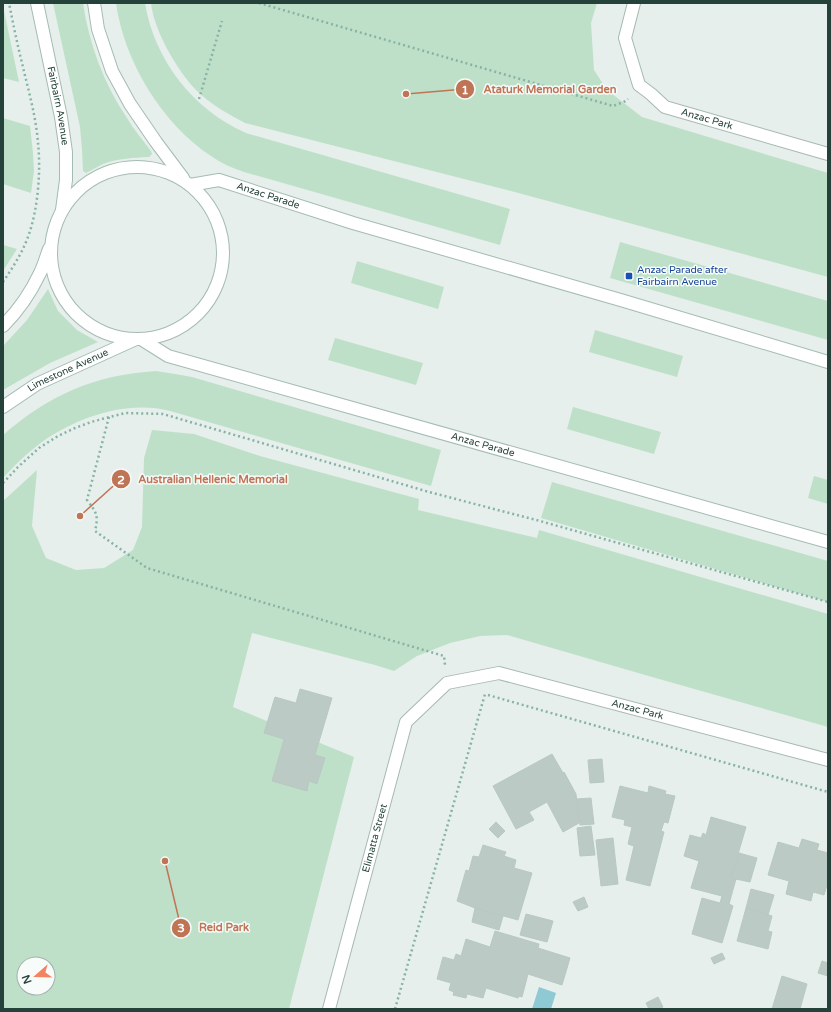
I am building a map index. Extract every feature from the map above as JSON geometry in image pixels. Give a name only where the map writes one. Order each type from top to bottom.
[{"type":"main road","name":"Fairbairn Avenue","points":[[37,3],[62,124],[66,152],[66,180],[62,211]]},
{"type":"main road","points":[[52,242],[52,263],[57,283],[66,301],[80,316],[96,328],[115,336],[138,339],[162,336],[181,327],[198,315],[211,298],[220,279],[224,258],[222,238],[216,218],[205,200],[188,183],[156,142],[130,104],[112,72],[98,29],[94,3]]},
{"type":"main road","name":"Anzac Park","points":[[634,3],[624,38],[639,85],[665,107],[828,154]]},
{"type":"main road","points":[[3,326],[10,319],[41,272],[62,211],[73,196],[86,184],[101,175],[118,169],[135,167],[153,168],[170,173],[188,183]]},
{"type":"main road","name":"Anzac Parade","points":[[188,183],[219,180],[353,223],[624,301],[828,362]]},
{"type":"main road","name":"Anzac Parade","points":[[138,339],[168,356],[828,542]]},
{"type":"main road","name":"Limestone Avenue","points":[[3,407],[37,384],[138,339]]},
{"type":"main road","name":"Anzac Park","points":[[447,683],[499,673],[828,760]]},
{"type":"main road","name":"Elimatta Street","points":[[329,1009],[406,722],[447,683]]},
{"type":"path","points":[[3,282],[23,251],[29,234],[34,219],[39,178],[36,128],[9,3]]},
{"type":"path","points":[[259,3],[613,106],[626,101],[642,87]]},
{"type":"path","points":[[199,99],[222,21]]},
{"type":"path","points":[[3,483],[39,448],[58,436],[91,422],[125,413],[163,414],[429,492],[555,525],[828,602]]},
{"type":"path","points":[[109,417],[87,500],[98,519],[95,531],[146,568],[444,656],[447,683]]},
{"type":"path","points":[[394,1009],[491,674]]},
{"type":"path","points":[[485,694],[828,792]]},
{"type":"green space","points":[[53,3],[83,3],[93,48],[111,91],[136,131],[151,151],[152,154],[149,157],[115,161],[103,164],[86,173],[83,171],[80,127]]},
{"type":"green space","points":[[116,3],[145,3],[157,44],[167,63],[193,97],[209,111],[227,123],[246,133],[510,209],[500,245],[244,172],[215,159],[193,143],[177,127],[148,89],[127,47],[120,25]]},
{"type":"green space","points":[[151,3],[597,3],[591,23],[594,70],[607,90],[642,117],[828,173],[828,277],[511,191],[245,123],[201,95],[181,72],[162,38],[153,14]]},
{"type":"green space","points":[[3,6],[19,82],[3,78]]},
{"type":"green space","points":[[3,118],[30,126],[34,171],[31,193],[3,184]]},
{"type":"green space","points":[[620,242],[828,301],[828,340],[610,278]]},
{"type":"green space","points":[[3,245],[17,249],[3,271]]},
{"type":"green space","points":[[357,261],[444,287],[438,309],[351,283]]},
{"type":"green space","points":[[48,289],[58,311],[77,330],[98,342],[50,363],[3,390],[3,346],[27,320]]},
{"type":"green space","points":[[595,330],[683,356],[677,377],[589,352]]},
{"type":"green space","points":[[335,338],[423,363],[416,385],[328,360]]},
{"type":"green space","points":[[156,371],[192,377],[441,450],[431,486],[170,411],[154,408],[120,409],[87,418],[71,425],[42,442],[21,459],[3,478],[3,435],[20,421],[55,398],[92,382],[134,373]]},
{"type":"green space","points":[[573,407],[661,432],[654,454],[567,429]]},
{"type":"green space","points":[[152,430],[194,434],[260,456],[419,499],[418,510],[537,538],[539,530],[828,614],[828,727],[507,635],[480,636],[450,643],[417,656],[394,671],[252,633],[233,707],[354,757],[289,1009],[3,1009],[3,501],[37,470],[32,526],[46,558],[76,570],[104,568],[133,550],[142,527],[144,458]]},
{"type":"green space","points":[[814,476],[828,480],[828,504],[808,498]]},
{"type":"green space","points":[[552,482],[828,561],[828,602],[541,518]]},
{"type":"water","points":[[539,987],[556,993],[551,1009],[532,1009]]},
{"type":"building","points":[[300,689],[332,698],[315,755],[325,758],[317,784],[309,781],[307,791],[272,781],[284,739],[264,733],[275,697],[296,703]]},
{"type":"building","points":[[552,754],[576,794],[579,823],[563,832],[547,802],[529,812],[534,820],[516,829],[493,786]]},
{"type":"building","points":[[602,759],[604,782],[590,783],[588,760]]},
{"type":"building","points":[[620,786],[648,793],[649,786],[666,791],[665,794],[675,796],[668,823],[664,822],[661,831],[664,832],[650,886],[626,880],[634,846],[628,844],[632,827],[624,825],[625,820],[612,817]]},
{"type":"building","points":[[591,798],[594,824],[580,825],[577,799]]},
{"type":"building","points":[[711,817],[746,827],[731,878],[736,879],[729,904],[733,906],[722,943],[692,934],[702,898],[720,903],[722,896],[691,888],[699,861],[684,856],[690,835],[701,838],[703,833],[706,835]]},
{"type":"building","points":[[496,822],[505,831],[498,838],[489,829]]},
{"type":"building","points":[[591,826],[595,855],[580,856],[577,828]]},
{"type":"building","points":[[613,838],[618,884],[601,886],[596,840]]},
{"type":"building","points":[[802,839],[819,844],[817,850],[828,853],[828,882],[824,895],[813,892],[811,901],[786,894],[789,881],[768,875],[778,842],[799,848]]},
{"type":"building","points":[[483,845],[506,852],[504,856],[516,860],[514,868],[532,873],[518,920],[475,908],[457,901],[466,870],[469,871],[473,856],[479,857]]},
{"type":"building","points":[[739,853],[757,858],[750,882],[731,878]]},
{"type":"building","points":[[751,889],[774,895],[768,915],[746,908]]},
{"type":"building","points":[[584,897],[588,907],[578,911],[573,902]]},
{"type":"building","points":[[475,908],[503,916],[499,930],[472,922]]},
{"type":"building","points":[[746,908],[772,916],[768,931],[772,932],[768,949],[737,941]]},
{"type":"building","points":[[526,914],[553,921],[547,942],[520,935]]},
{"type":"building","points":[[495,931],[539,944],[538,948],[570,958],[562,985],[528,974],[522,997],[519,996],[518,998],[486,988],[483,998],[467,994],[466,998],[453,995],[454,992],[449,990],[451,983],[437,979],[443,957],[454,960],[456,954],[461,956],[466,939],[490,947]]},
{"type":"building","points":[[722,953],[725,959],[714,964],[711,958]]},
{"type":"building","points":[[822,961],[828,963],[828,976],[818,973]]},
{"type":"building","points":[[782,976],[807,984],[800,1009],[772,1009]]},
{"type":"building","points":[[658,997],[663,1007],[659,1009],[649,1009],[646,1003]]},
{"type":"place","name":"Ataturk Memorial Garden","points":[[406,94]]},
{"type":"place","name":"Anzac Parade after Fairbairn Avenue","points":[[629,276]]},
{"type":"place","name":"Australian Hellenic Memorial","points":[[80,516]]},
{"type":"place","name":"Reid Park","points":[[165,861]]}]
